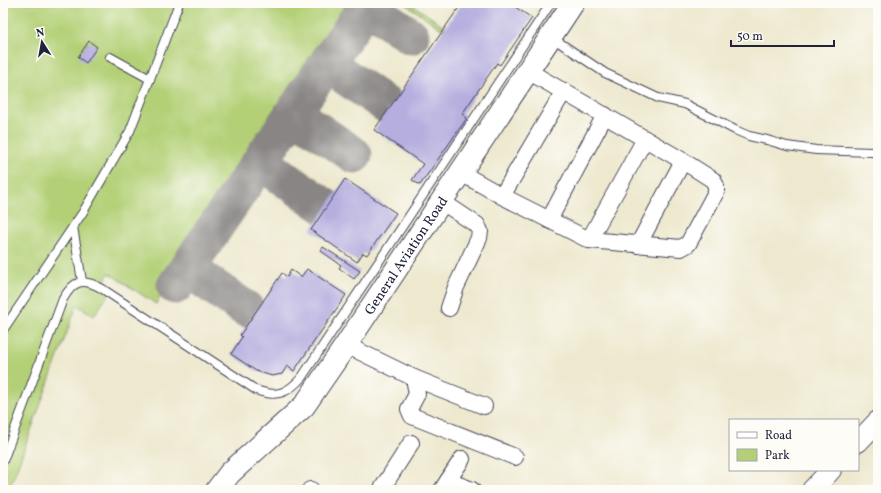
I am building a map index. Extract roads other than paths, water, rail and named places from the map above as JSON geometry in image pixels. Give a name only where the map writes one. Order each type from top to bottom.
[{"type":"main road","name":"General Aviation Road","points":[[217,490],[230,473],[304,406],[461,173],[573,3]]},
{"type":"street","points":[[461,173],[502,196],[589,240],[681,248],[688,244],[716,192],[716,186],[713,180],[528,71]]},
{"type":"street","points":[[502,196],[564,91]]},
{"type":"street","points":[[549,220],[605,115]]},
{"type":"street","points":[[589,240],[645,139]]},
{"type":"street","points":[[638,245],[683,161]]},
{"type":"street","points":[[441,201],[477,225],[480,231],[479,238],[456,287],[449,308]]},
{"type":"street","points":[[346,345],[414,378],[484,406]]},
{"type":"street","points":[[414,378],[417,394],[408,409],[412,416],[515,457]]},
{"type":"street","points":[[859,441],[878,421]]},
{"type":"street","points":[[381,490],[410,443]]},
{"type":"street","points":[[462,459],[445,486],[472,490]]},
{"type":"street","points":[[812,490],[830,471]]},
{"type":"lane","points":[[3,330],[73,227],[111,166],[130,131],[179,3]]},
{"type":"lane","points":[[3,461],[63,299],[75,283],[82,281],[94,284],[101,288],[256,390],[276,394],[287,391],[302,377],[551,3]]},
{"type":"lane","points":[[550,37],[606,73],[658,98],[685,104],[749,136],[787,146],[816,150],[872,152]]},
{"type":"lane","points":[[110,57],[150,79]]},
{"type":"lane","points":[[73,227],[82,281]]}]
